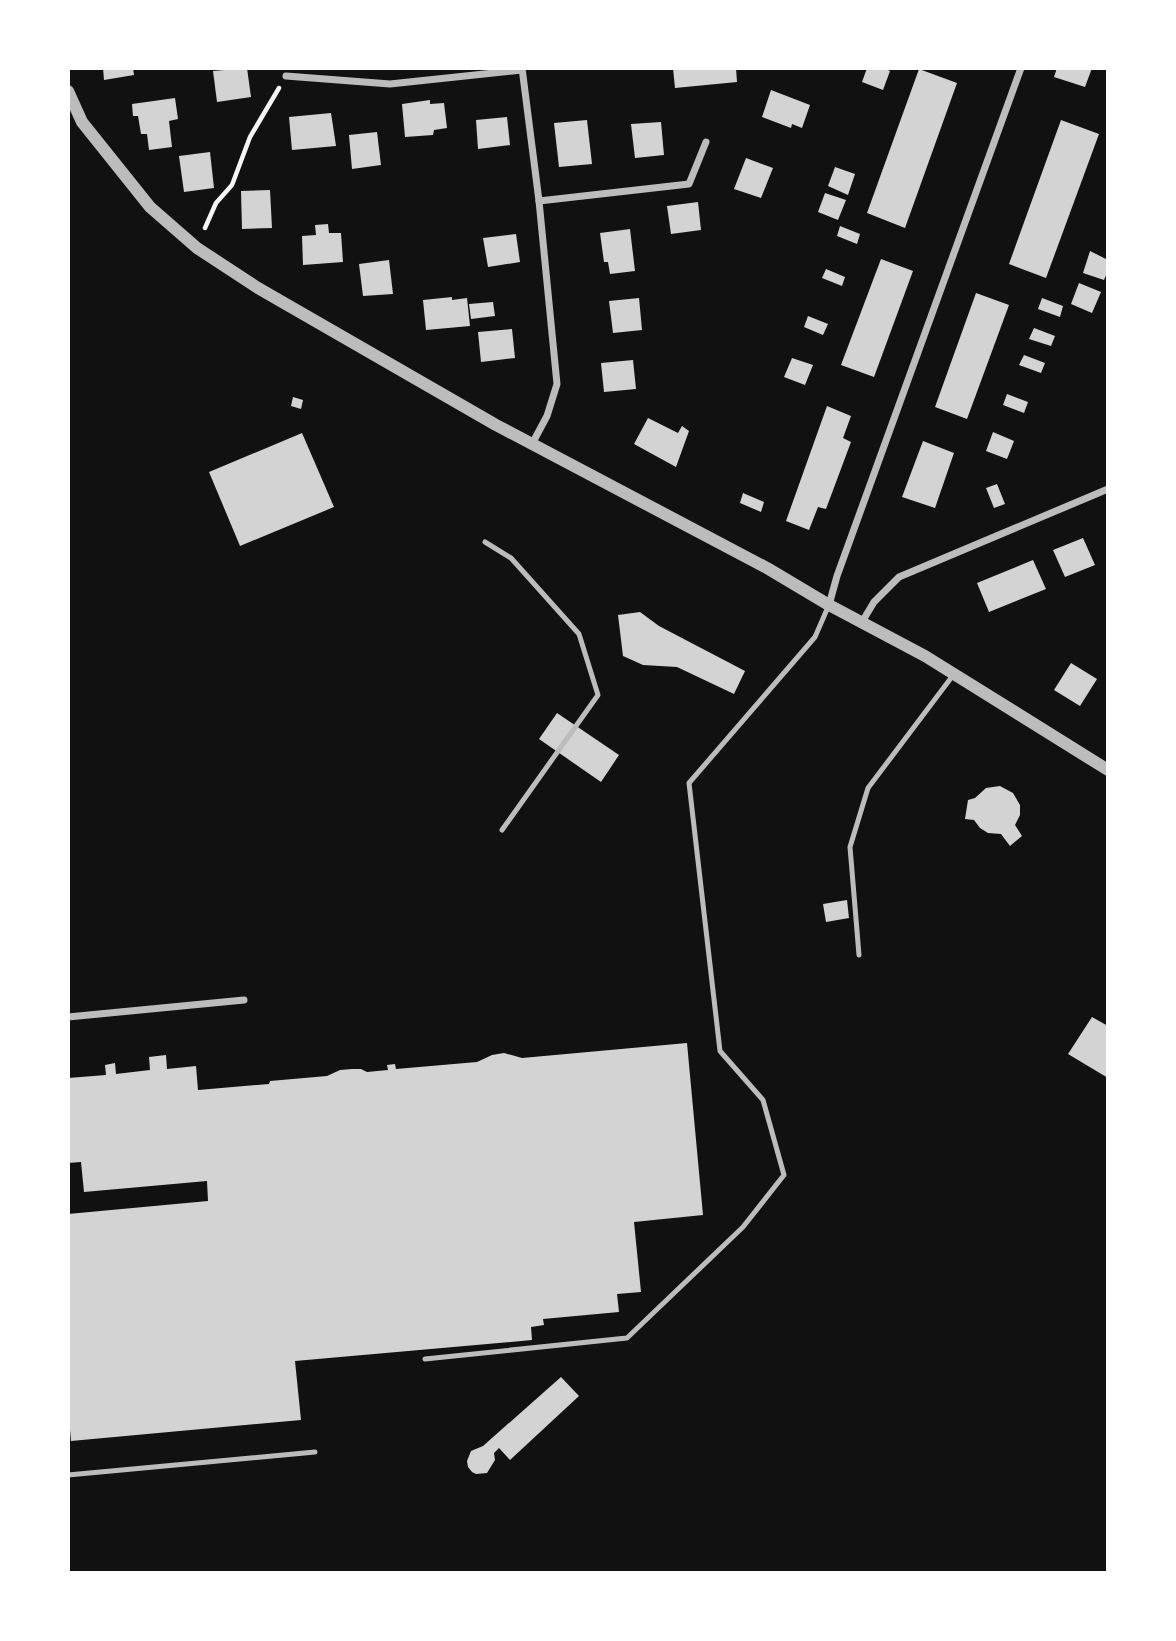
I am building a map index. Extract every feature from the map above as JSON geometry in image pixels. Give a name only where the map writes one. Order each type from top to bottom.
[{"type":"street","points":[[829,605],[837,576],[1021,68]]},
{"type":"street","points":[[286,76],[390,84],[522,69],[539,201],[557,384],[547,416],[532,444]]},
{"type":"street","points":[[68,92],[82,122],[150,207],[197,248],[269,295],[421,383],[767,568],[829,605],[925,656],[1108,769]]},
{"type":"street","points":[[539,201],[689,184],[706,142]]},
{"type":"street","points":[[862,622],[874,602],[899,577],[1108,489]]},
{"type":"street","points":[[68,1017],[244,1000]]},
{"type":"lane","points":[[485,542],[511,558],[579,634],[597,695],[502,830]]},
{"type":"lane","points":[[425,1359],[627,1338],[743,1227],[784,1175],[763,1100],[720,1051],[690,783],[815,637],[829,605]]},
{"type":"lane","points":[[859,955],[849,847],[868,788],[954,674]]},
{"type":"lane","points":[[68,1475],[315,1452]]},
{"type":"path","points":[[197,248],[216,203],[232,185],[250,137],[286,76]]},
{"type":"building","points":[[103,68],[133,68],[134,75],[104,80]]},
{"type":"building","points":[[247,68],[251,97],[217,102],[213,71]]},
{"type":"building","points":[[673,68],[736,68],[737,82],[675,88]]},
{"type":"building","points":[[867,68],[884,68],[890,71],[883,90],[862,82]]},
{"type":"building","points":[[1057,68],[1092,68],[1085,87],[1054,77]]},
{"type":"building","points":[[919,69],[957,83],[905,228],[867,213]]},
{"type":"building","points":[[771,90],[810,105],[802,128],[792,124],[791,128],[762,117]]},
{"type":"building","points":[[175,98],[178,119],[169,121],[172,147],[149,150],[147,134],[141,134],[138,116],[133,116],[132,104]]},
{"type":"building","points":[[430,100],[430,104],[444,103],[447,128],[434,130],[433,135],[405,137],[402,104]]},
{"type":"building","points":[[331,113],[336,146],[292,150],[289,117]]},
{"type":"building","points":[[507,117],[510,145],[478,149],[476,120]]},
{"type":"building","points":[[587,120],[592,164],[559,167],[554,123]]},
{"type":"building","points":[[1061,120],[1099,134],[1046,278],[1009,264]]},
{"type":"building","points":[[661,122],[664,155],[635,158],[631,124]]},
{"type":"building","points":[[377,132],[381,165],[352,169],[349,135]]},
{"type":"building","points":[[210,152],[214,188],[184,192],[179,156]]},
{"type":"building","points":[[746,158],[773,168],[761,198],[734,189]]},
{"type":"building","points":[[835,167],[855,174],[848,195],[828,186]]},
{"type":"building","points":[[270,190],[272,228],[242,229],[241,191]]},
{"type":"building","points":[[825,193],[846,200],[838,220],[818,212]]},
{"type":"building","points":[[698,202],[701,230],[671,234],[667,206]]},
{"type":"building","points":[[328,224],[329,233],[341,233],[343,262],[303,265],[302,236],[316,235],[315,225]]},
{"type":"building","points":[[840,226],[860,234],[857,244],[837,236]]},
{"type":"building","points":[[630,229],[635,271],[610,274],[608,262],[604,262],[600,233]]},
{"type":"building","points":[[516,234],[520,262],[488,267],[483,238]]},
{"type":"building","points":[[1090,251],[1108,260],[1108,271],[1104,280],[1083,273]]},
{"type":"building","points":[[881,259],[913,271],[874,377],[841,365]]},
{"type":"building","points":[[389,260],[393,294],[363,296],[359,264]]},
{"type":"building","points":[[826,269],[845,277],[842,286],[822,278]]},
{"type":"building","points":[[1079,283],[1101,292],[1092,313],[1071,304]]},
{"type":"building","points":[[976,293],[1009,305],[967,419],[935,407]]},
{"type":"building","points":[[452,297],[452,300],[467,298],[470,326],[426,330],[423,300]]},
{"type":"building","points":[[639,298],[642,330],[613,333],[609,301]]},
{"type":"building","points":[[1042,298],[1063,306],[1060,317],[1038,309]]},
{"type":"building","points":[[493,302],[495,316],[471,319],[469,304]]},
{"type":"building","points":[[808,316],[828,324],[823,335],[804,327]]},
{"type":"building","points":[[1034,328],[1055,336],[1051,346],[1029,339]]},
{"type":"building","points":[[512,329],[515,358],[481,362],[478,332]]},
{"type":"building","points":[[1024,355],[1045,363],[1041,373],[1019,365]]},
{"type":"building","points":[[792,358],[813,365],[805,385],[784,377]]},
{"type":"building","points":[[633,360],[636,389],[604,392],[601,363]]},
{"type":"building","points":[[1007,394],[1028,402],[1024,413],[1003,405]]},
{"type":"building","points":[[293,397],[303,400],[301,409],[291,406]]},
{"type":"building","points":[[827,406],[851,416],[843,438],[851,442],[826,509],[818,507],[809,530],[786,521]]},
{"type":"building","points":[[648,418],[678,433],[682,426],[689,431],[676,467],[634,444]]},
{"type":"building","points":[[993,432],[1014,441],[1007,459],[986,451]]},
{"type":"building","points":[[302,433],[334,507],[240,546],[209,472]]},
{"type":"building","points":[[923,441],[954,453],[935,508],[902,497]]},
{"type":"building","points":[[997,484],[1005,504],[994,508],[986,488]]},
{"type":"building","points":[[743,493],[764,502],[761,512],[740,503]]},
{"type":"building","points":[[1083,538],[1095,565],[1065,577],[1053,550]]},
{"type":"building","points":[[1033,560],[1046,589],[989,612],[977,583]]},
{"type":"building","points":[[640,612],[659,626],[745,671],[734,694],[677,667],[643,665],[623,656],[618,615]]},
{"type":"building","points":[[1071,663],[1097,679],[1080,706],[1054,690]]},
{"type":"building","points":[[557,713],[619,755],[601,782],[539,739]]},
{"type":"building","points":[[1000,786],[1013,793],[1020,805],[1020,815],[1015,825],[1022,836],[1010,846],[1001,834],[988,833],[974,820],[965,819],[968,800],[975,798],[986,788]]},
{"type":"building","points":[[847,900],[849,918],[826,922],[823,904]]},
{"type":"building","points":[[1092,1017],[1108,1026],[1108,1078],[1068,1054]]},
{"type":"building","points":[[687,1043],[703,1215],[634,1222],[641,1292],[617,1294],[619,1312],[543,1319],[544,1325],[531,1327],[532,1340],[295,1361],[301,1420],[71,1441],[68,1406],[68,1214],[208,1201],[207,1181],[84,1192],[81,1162],[68,1163],[68,1078],[106,1075],[105,1065],[115,1063],[116,1074],[150,1070],[149,1057],[166,1055],[167,1069],[196,1066],[198,1090],[327,1076],[340,1070],[388,1070],[387,1065],[395,1064],[396,1069],[477,1062],[504,1053],[522,1058]]},
{"type":"building","points":[[561,1377],[579,1396],[510,1460],[499,1448],[494,1453],[495,1460],[487,1473],[472,1472],[467,1461],[471,1451],[483,1446]]}]
